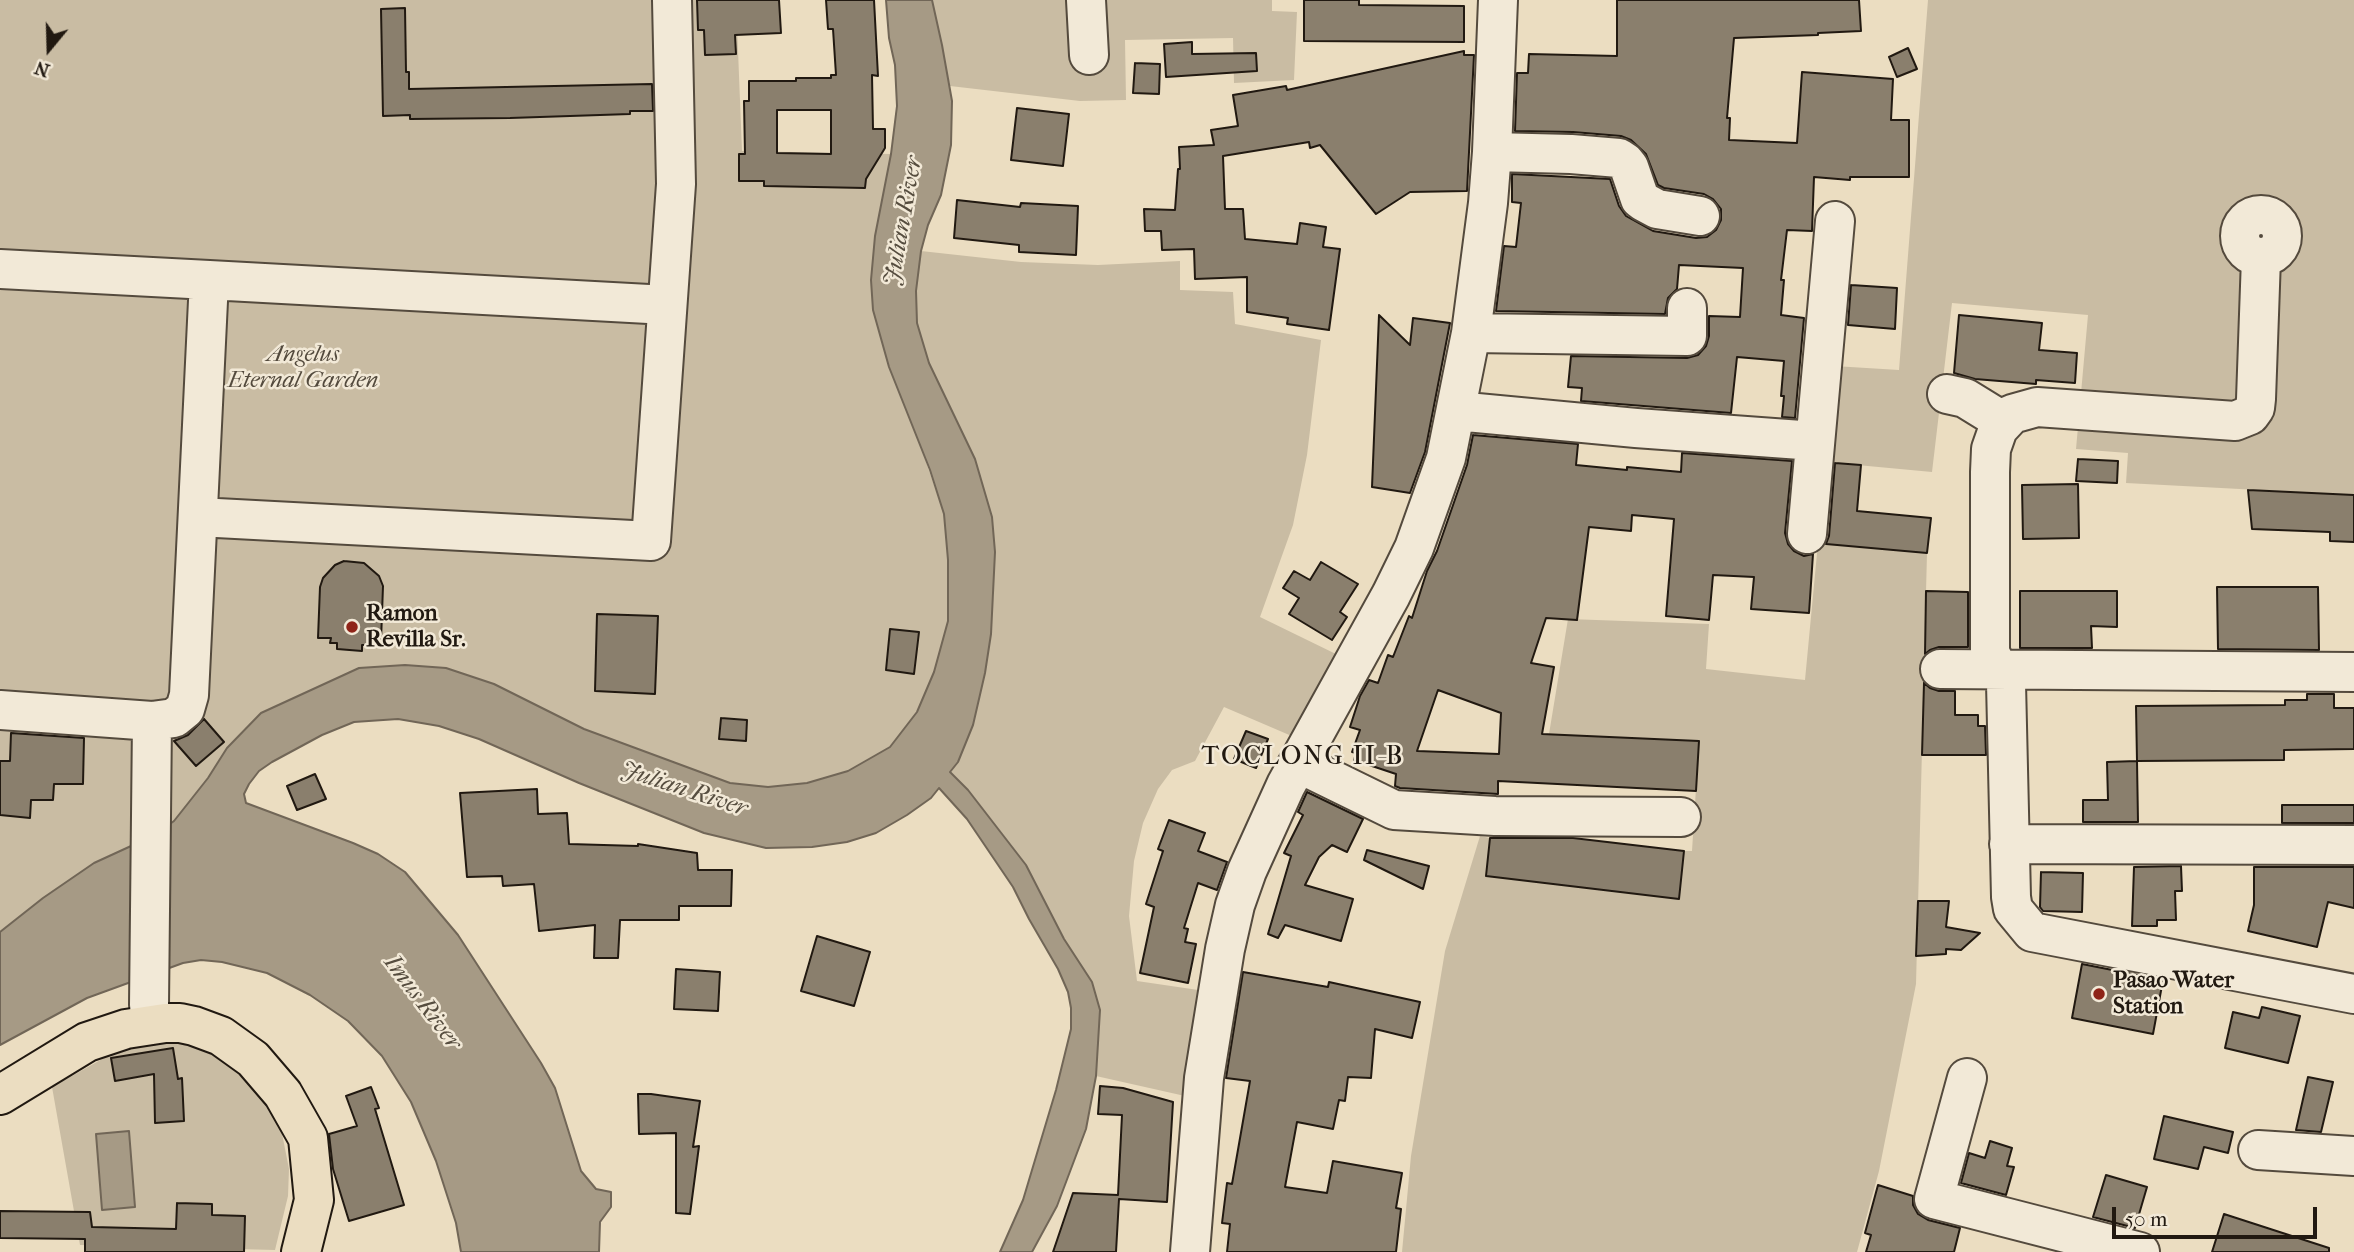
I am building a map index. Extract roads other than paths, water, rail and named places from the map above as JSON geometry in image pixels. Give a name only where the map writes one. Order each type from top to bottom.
[{"type":"main road","points":[[0,1095],[87,1042],[126,1029],[145,1024],[180,1023],[221,1036],[253,1059],[283,1094],[308,1138],[314,1200],[300,1252]]},
{"type":"street","points":[[198,517],[651,541],[677,151],[672,0]]},
{"type":"street","points":[[1086,0],[1089,55]]},
{"type":"street","points":[[1190,1252],[1204,1079],[1225,949],[1235,905],[1247,871],[1298,763],[1414,548],[1446,458],[1471,333],[1492,152],[1498,0]]},
{"type":"street","points":[[1492,152],[1619,158],[1629,167],[1640,199],[1644,202],[1657,208],[1700,216]]},
{"type":"street","points":[[1807,534],[1835,221]]},
{"type":"street","points":[[2261,258],[2256,399],[2255,408],[2250,415],[2235,421],[2037,407],[2012,414],[1998,429],[1991,449],[1990,472],[1990,653],[1996,669],[2006,683],[2011,897],[2013,909],[2032,932],[2354,994]]},
{"type":"street","points":[[0,269],[667,305]]},
{"type":"street","points":[[0,710],[152,721],[167,720],[185,709],[189,695],[209,281]]},
{"type":"street","points":[[1471,333],[1687,336],[1687,308]]},
{"type":"street","points":[[1947,394],[1965,398],[2004,422]]},
{"type":"street","points":[[1456,411],[1815,441]]},
{"type":"street","points":[[1940,669],[2354,672]]},
{"type":"street","points":[[149,1005],[152,721]]},
{"type":"street","points":[[1298,763],[1394,810],[1495,816],[1681,817]]},
{"type":"street","points":[[2010,844],[2354,845]]},
{"type":"street","points":[[1967,1078],[1934,1199],[2140,1252]]},
{"type":"street","points":[[2258,1150],[2354,1156]]},
{"type":"water","points":[[886,0],[932,0],[942,45],[952,101],[951,145],[941,195],[928,225],[921,251],[916,291],[917,323],[929,363],[975,459],[992,517],[995,552],[991,634],[985,673],[973,725],[958,762],[950,772],[968,790],[1026,865],[1064,939],[1092,982],[1100,1010],[1096,1076],[1086,1129],[1057,1206],[1032,1252],[1000,1252],[1023,1200],[1056,1090],[1071,1029],[1068,992],[1013,887],[967,819],[939,788],[931,798],[876,833],[847,842],[812,847],[766,848],[704,833],[479,739],[439,726],[398,719],[354,722],[322,735],[272,762],[259,771],[249,784],[244,794],[246,803],[353,843],[378,854],[405,872],[458,935],[555,1088],[581,1171],[596,1189],[611,1192],[611,1207],[600,1222],[599,1252],[461,1252],[456,1223],[436,1161],[411,1102],[382,1056],[348,1021],[310,995],[267,973],[222,962],[201,960],[183,963],[87,998],[0,1045],[0,932],[94,863],[155,835],[174,821],[208,778],[227,748],[261,713],[359,668],[405,665],[446,668],[494,684],[584,729],[730,783],[768,787],[807,783],[848,771],[890,747],[917,712],[934,672],[948,621],[948,560],[944,514],[930,470],[889,367],[873,310],[871,280],[875,236],[897,106],[895,65],[889,38]]},
{"type":"water","points":[[129,1131],[135,1207],[102,1210],[96,1134]]},
{"type":"place","name":"Ramon Revilla Sr.","points":[[352,627]]},
{"type":"place","name":"Pasao Water Station","points":[[2099,994]]},
{"type":"district","name":"TOCLONG II-B","points":[[1303,758]]},
{"type":"water label","name":"Julian River","points":[[904,221]]},
{"type":"water label","name":"Julian River","points":[[684,790]]},
{"type":"water label","name":"Imus River","points":[[422,1003]]},
{"type":"park label","name":"Angelus Eternal Garden","points":[[303,368]]}]
